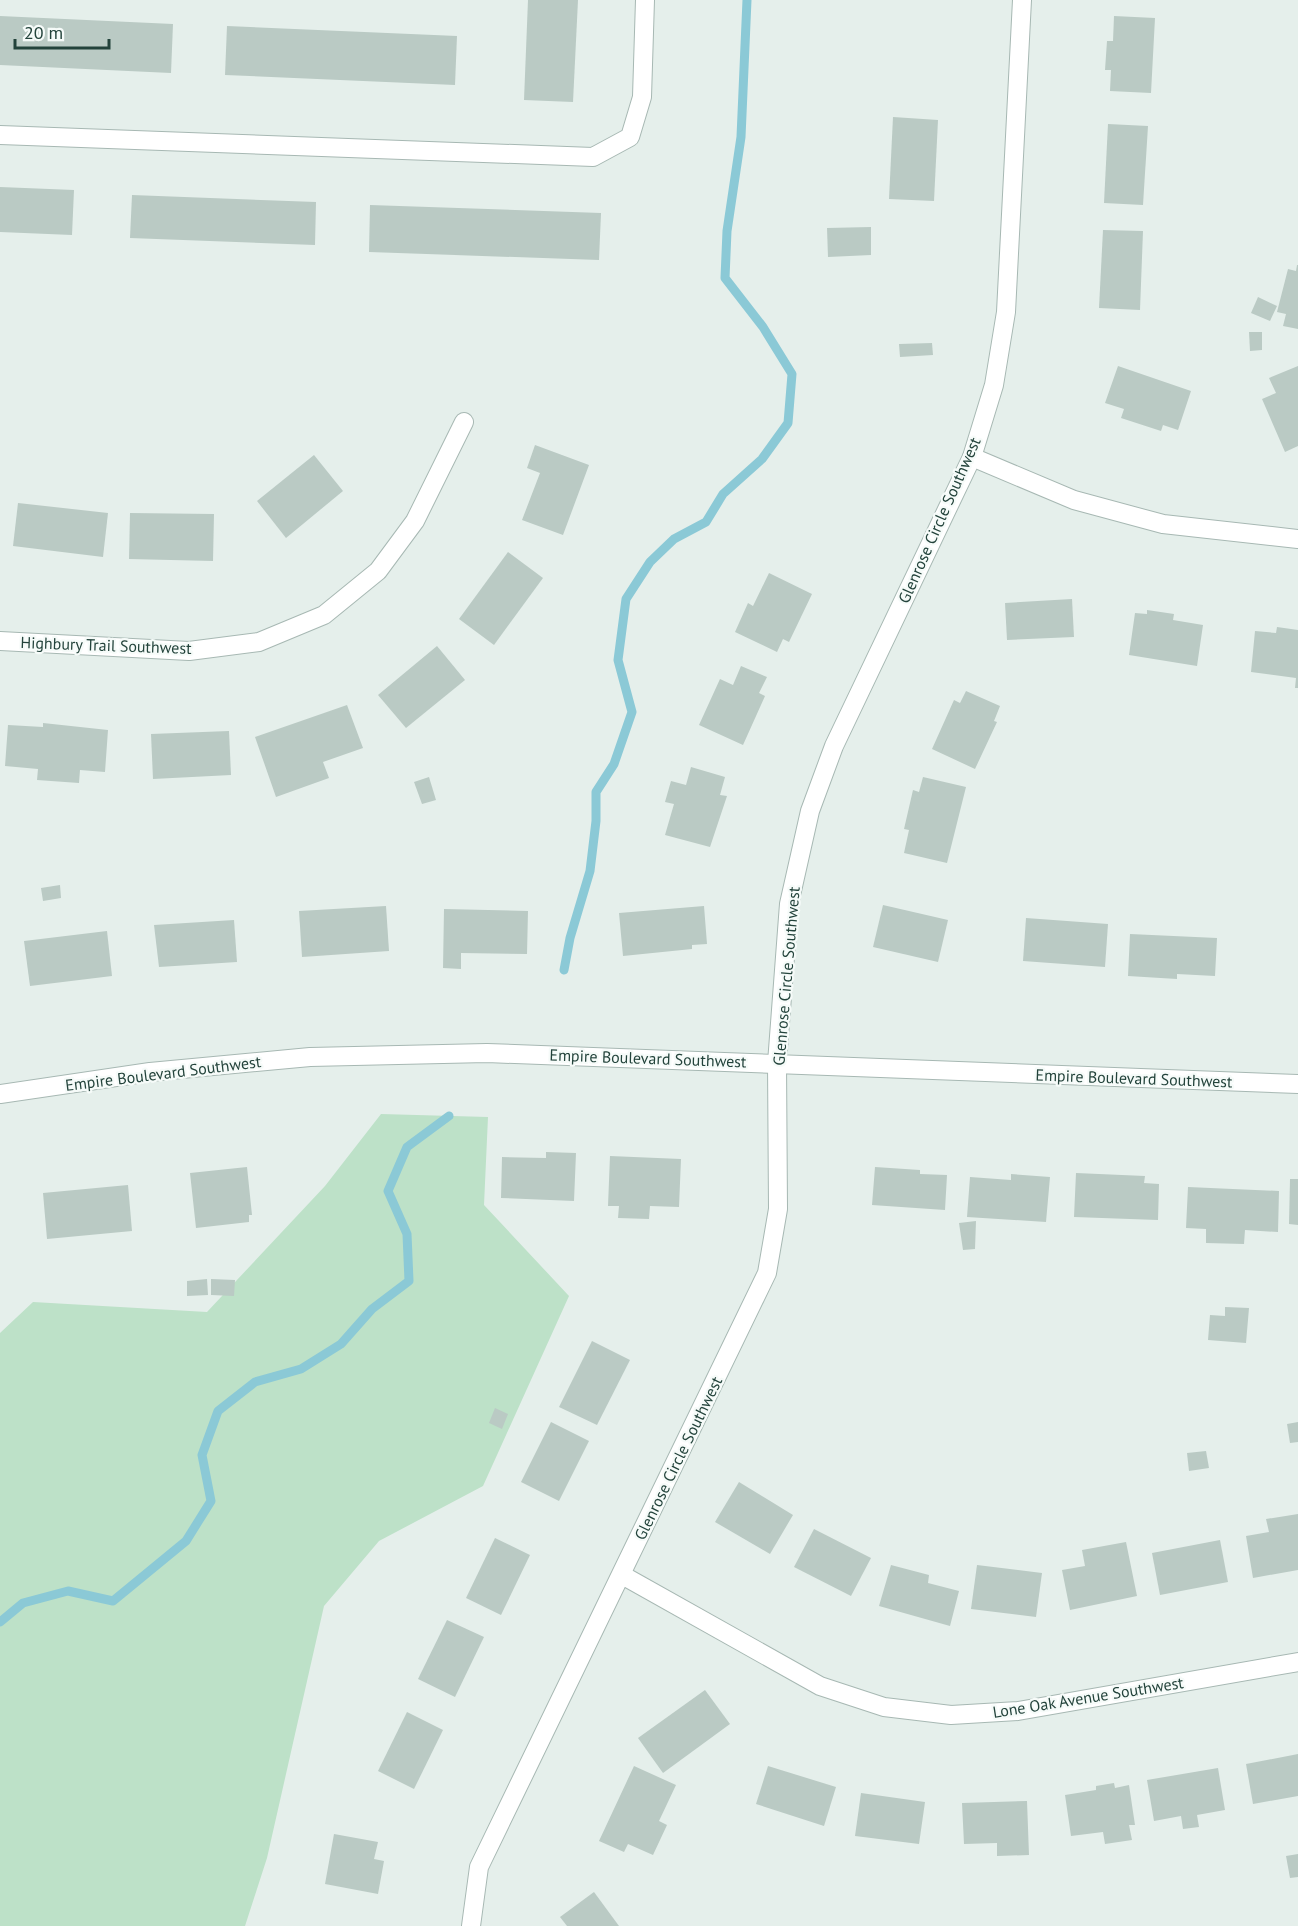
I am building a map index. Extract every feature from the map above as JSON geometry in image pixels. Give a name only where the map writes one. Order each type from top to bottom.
[{"type":"street","points":[[0,135],[593,157],[630,137],[642,97],[645,0]]},
{"type":"street","name":"Glenrose Circle Southwest","points":[[471,1926],[479,1867],[767,1273],[778,1209],[777,1063],[789,904],[810,811],[834,746],[972,457],[994,386],[1006,312],[1022,0]]},
{"type":"street","name":"Highbury Trail Southwest","points":[[0,641],[189,651],[259,642],[324,615],[378,571],[415,521],[464,422]]},
{"type":"street","points":[[972,457],[1074,500],[1163,524],[1298,539]]},
{"type":"street","name":"Empire Boulevard Southwest","points":[[0,1094],[150,1072],[310,1057],[487,1053],[1298,1084]]},
{"type":"street","name":"Lone Oak Avenue Southwest","points":[[622,1575],[820,1686],[895,1708],[951,1715],[1018,1711],[1298,1662]]},
{"type":"green space","points":[[381,1114],[488,1117],[484,1205],[569,1296],[483,1486],[379,1541],[324,1606],[267,1858],[245,1926],[0,1926],[0,1333],[33,1302],[207,1312],[325,1186]]},
{"type":"building","points":[[528,0],[578,0],[573,102],[524,100]]},
{"type":"building","points":[[0,16],[173,24],[171,73],[0,65]]},
{"type":"building","points":[[1114,16],[1155,18],[1151,93],[1110,91],[1111,70],[1105,70],[1107,41],[1113,41]]},
{"type":"building","points":[[227,26],[457,36],[455,85],[225,75]]},
{"type":"building","points":[[893,117],[938,120],[934,201],[889,199]]},
{"type":"building","points":[[1108,124],[1148,126],[1143,205],[1104,203]]},
{"type":"building","points":[[0,187],[74,190],[72,235],[0,232]]},
{"type":"building","points":[[132,195],[316,202],[315,245],[130,238]]},
{"type":"building","points":[[370,205],[601,213],[599,260],[369,252]]},
{"type":"building","points":[[871,227],[871,255],[828,257],[827,228]]},
{"type":"building","points":[[1103,230],[1143,231],[1140,310],[1099,308]]},
{"type":"building","points":[[1297,265],[1298,329],[1283,326],[1286,314],[1277,312],[1288,269],[1296,271]]},
{"type":"building","points":[[1258,297],[1277,306],[1270,321],[1251,313]]},
{"type":"building","points":[[1249,332],[1262,332],[1262,350],[1250,351]]},
{"type":"building","points":[[932,343],[933,355],[900,357],[899,344]]},
{"type":"building","points":[[1118,366],[1191,391],[1178,430],[1163,425],[1161,431],[1121,418],[1124,409],[1105,403]]},
{"type":"building","points":[[1298,366],[1298,446],[1285,452],[1262,399],[1276,393],[1269,378]]},
{"type":"building","points":[[535,445],[589,465],[563,535],[522,520],[540,473],[527,468]]},
{"type":"building","points":[[314,455],[343,491],[286,538],[257,501]]},
{"type":"building","points":[[18,503],[108,513],[103,557],[13,546]]},
{"type":"building","points":[[130,513],[214,514],[213,561],[129,559]]},
{"type":"building","points":[[508,552],[543,578],[494,645],[459,619]]},
{"type":"building","points":[[769,573],[812,594],[789,642],[783,639],[777,652],[735,632],[748,603],[753,606]]},
{"type":"building","points":[[1072,599],[1074,637],[1007,640],[1005,603]]},
{"type":"building","points":[[1147,610],[1174,614],[1173,620],[1203,625],[1197,666],[1129,655],[1135,613],[1147,614]]},
{"type":"building","points":[[1277,627],[1298,630],[1298,688],[1295,688],[1296,678],[1251,672],[1255,631],[1276,633]]},
{"type":"building","points":[[437,646],[465,680],[406,728],[378,695]]},
{"type":"building","points":[[741,666],[767,677],[759,693],[765,696],[743,745],[699,725],[720,679],[733,685]]},
{"type":"building","points":[[966,691],[1000,706],[994,721],[997,722],[975,769],[932,749],[954,700],[960,703]]},
{"type":"building","points":[[347,705],[363,748],[323,762],[329,778],[276,797],[255,737]]},
{"type":"building","points":[[43,723],[108,730],[105,772],[80,770],[79,783],[37,780],[38,769],[5,766],[8,725],[43,727]]},
{"type":"building","points":[[229,731],[231,775],[153,779],[151,734]]},
{"type":"building","points":[[691,767],[725,777],[720,795],[727,796],[710,847],[665,835],[674,804],[665,802],[671,781],[686,785]]},
{"type":"building","points":[[429,777],[436,800],[422,804],[414,782]]},
{"type":"building","points":[[923,777],[966,787],[947,863],[904,853],[909,830],[904,829],[913,790],[919,792]]},
{"type":"building","points":[[60,885],[61,898],[43,901],[41,888]]},
{"type":"building","points":[[883,905],[948,920],[938,962],[873,947]]},
{"type":"building","points":[[386,906],[389,951],[302,957],[299,911]]},
{"type":"building","points":[[704,906],[707,944],[692,945],[692,949],[623,956],[619,913]]},
{"type":"building","points":[[444,909],[528,911],[527,954],[461,953],[461,969],[443,968]]},
{"type":"building","points":[[1026,918],[1108,924],[1105,967],[1023,961]]},
{"type":"building","points":[[234,920],[237,962],[159,967],[154,925]]},
{"type":"building","points":[[107,931],[112,976],[30,986],[24,941]]},
{"type":"building","points":[[1130,934],[1217,938],[1215,976],[1177,974],[1177,979],[1128,976]]},
{"type":"building","points":[[546,1152],[576,1153],[574,1201],[501,1198],[502,1157],[546,1158]]},
{"type":"building","points":[[610,1156],[681,1159],[679,1207],[650,1206],[649,1219],[618,1218],[619,1206],[608,1206]]},
{"type":"building","points":[[247,1167],[252,1215],[249,1215],[249,1222],[196,1228],[190,1173]]},
{"type":"building","points":[[875,1167],[920,1170],[920,1174],[947,1175],[945,1210],[872,1205]]},
{"type":"building","points":[[1076,1173],[1145,1176],[1144,1183],[1159,1184],[1158,1220],[1074,1217]]},
{"type":"building","points":[[1011,1174],[1050,1177],[1046,1222],[967,1217],[970,1177],[1011,1180]]},
{"type":"building","points":[[1290,1179],[1298,1179],[1298,1225],[1289,1224]]},
{"type":"building","points":[[128,1185],[132,1231],[47,1239],[43,1193]]},
{"type":"building","points":[[1188,1187],[1279,1191],[1278,1232],[1245,1230],[1244,1244],[1206,1243],[1206,1229],[1186,1228]]},
{"type":"building","points":[[976,1221],[975,1249],[963,1250],[959,1223]]},
{"type":"building","points":[[207,1279],[208,1295],[187,1296],[187,1281]]},
{"type":"building","points":[[211,1279],[235,1280],[234,1296],[211,1295]]},
{"type":"building","points":[[1225,1307],[1249,1308],[1246,1343],[1208,1340],[1210,1315],[1225,1316]]},
{"type":"building","points":[[592,1341],[630,1360],[597,1425],[559,1407]]},
{"type":"building","points":[[495,1408],[508,1414],[502,1429],[489,1423]]},
{"type":"building","points":[[551,1422],[589,1441],[559,1501],[521,1482]]},
{"type":"building","points":[[1298,1422],[1298,1442],[1290,1443],[1287,1424]]},
{"type":"building","points":[[1206,1451],[1209,1468],[1189,1471],[1187,1453]]},
{"type":"building","points":[[739,1482],[793,1515],[770,1554],[715,1522]]},
{"type":"building","points":[[1298,1514],[1298,1570],[1253,1578],[1246,1536],[1269,1532],[1266,1519]]},
{"type":"building","points":[[814,1529],[871,1558],[851,1596],[794,1567]]},
{"type":"building","points":[[495,1538],[530,1555],[501,1615],[466,1598]]},
{"type":"building","points":[[1220,1540],[1228,1582],[1160,1595],[1152,1553]]},
{"type":"building","points":[[1126,1542],[1137,1596],[1070,1610],[1062,1570],[1085,1566],[1082,1550]]},
{"type":"building","points":[[891,1565],[929,1575],[928,1583],[959,1591],[950,1626],[879,1606]]},
{"type":"building","points":[[977,1565],[1042,1573],[1036,1617],[971,1609]]},
{"type":"building","points":[[447,1620],[484,1637],[455,1697],[418,1679]]},
{"type":"building","points":[[705,1690],[730,1724],[663,1773],[638,1738]]},
{"type":"building","points":[[407,1712],[443,1730],[414,1789],[378,1771]]},
{"type":"building","points":[[1298,1754],[1298,1796],[1253,1804],[1246,1764]]},
{"type":"building","points":[[634,1766],[676,1785],[659,1821],[667,1825],[653,1855],[628,1844],[624,1852],[599,1841]]},
{"type":"building","points":[[768,1766],[836,1787],[824,1826],[756,1804]]},
{"type":"building","points":[[1218,1768],[1225,1810],[1197,1815],[1199,1827],[1183,1829],[1181,1816],[1154,1821],[1147,1780]]},
{"type":"building","points":[[1114,1783],[1115,1788],[1129,1785],[1135,1825],[1129,1825],[1132,1840],[1105,1844],[1103,1832],[1071,1836],[1065,1795],[1096,1790],[1096,1786]]},
{"type":"building","points":[[861,1793],[925,1802],[919,1844],[855,1836]]},
{"type":"building","points":[[1027,1801],[1029,1855],[997,1856],[997,1843],[964,1844],[962,1803]]},
{"type":"building","points":[[334,1834],[378,1842],[374,1859],[384,1861],[378,1894],[325,1884]]},
{"type":"building","points":[[1298,1854],[1298,1877],[1290,1878],[1286,1856]]},
{"type":"building","points":[[594,1892],[619,1926],[567,1926],[560,1917]]},
{"type":"waterway","points":[[564,970],[570,938],[590,871],[596,821],[596,792],[614,764],[632,712],[618,660],[626,599],[650,562],[674,539],[706,522],[723,494],[762,459],[788,423],[792,374],[763,327],[725,278],[727,231],[741,137],[747,0]]},
{"type":"waterway","points":[[0,1622],[23,1603],[68,1591],[113,1601],[186,1541],[211,1501],[202,1455],[218,1411],[255,1382],[301,1369],[341,1344],[372,1309],[409,1281],[407,1234],[388,1191],[407,1147],[449,1116]]}]
